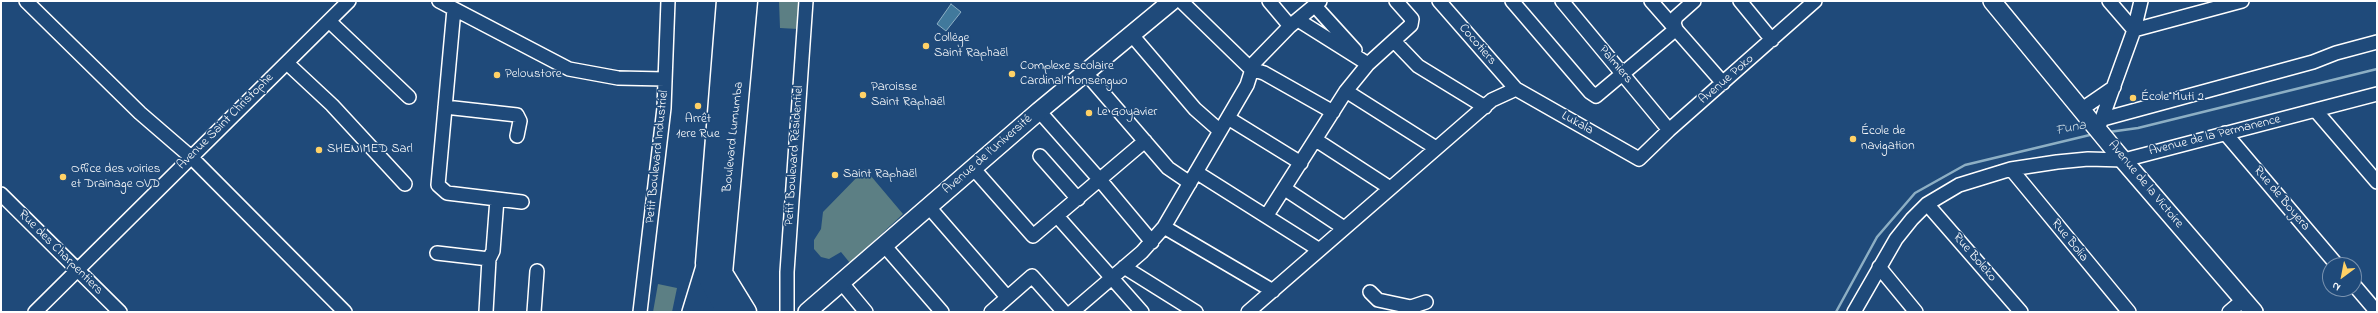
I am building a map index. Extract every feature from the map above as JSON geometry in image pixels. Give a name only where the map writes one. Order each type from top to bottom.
[{"type":"highway","name":"Boulevard Lumumba","points":[[714,268],[727,1]]},
{"type":"highway","name":"Boulevard Lumumba","points":[[739,311],[715,292],[709,279],[714,268],[747,1]]},
{"type":"highway","points":[[714,268],[739,311]]},
{"type":"main road","name":"Avenue de l’Université","points":[[806,312],[1039,111],[1172,1]]},
{"type":"main road","name":"Avenue de la Victoire","points":[[1992,1],[2248,306]]},
{"type":"main road","name":"Boulevard Lumumba","points":[[690,312],[714,268]]},
{"type":"main road","points":[[707,312],[715,292]]},
{"type":"street","points":[[26,1],[140,113],[191,157],[345,312]]},
{"type":"street","name":"Avenue Saint Christophe","points":[[35,312],[76,269],[349,1]]},
{"type":"street","points":[[439,1],[569,70],[618,78],[665,79]]},
{"type":"street","name":"Petit Boulevard Industriel","points":[[640,312],[659,161],[665,79],[668,1]]},
{"type":"street","name":"Petit Boulevard Résidentiel","points":[[787,312],[787,272],[806,1]]},
{"type":"street","points":[[1181,1],[1251,69],[1271,76],[1333,112]]},
{"type":"street","points":[[1269,1],[1294,23],[1368,64]]},
{"type":"street","points":[[1267,215],[1285,189],[1346,91],[1368,64],[1394,41],[1412,22],[1396,1]]},
{"type":"street","name":"Cocotiers","points":[[1439,1],[1516,89]]},
{"type":"street","points":[[1512,1],[1593,95],[1596,96],[1676,30]]},
{"type":"street","name":"Palmiers","points":[[1562,1],[1669,130]]},
{"type":"street","points":[[1651,1],[1723,83]]},
{"type":"street","points":[[1676,30],[1674,23],[1676,17],[1694,1]]},
{"type":"street","points":[[1740,1],[1772,40]]},
{"type":"street","name":"Avenue Poko","points":[[1639,159],[1669,130],[1815,1]]},
{"type":"street","points":[[2109,1],[2134,30]]},
{"type":"street","points":[[2088,159],[2102,131],[2114,87],[2134,30],[2141,1]]},
{"type":"street","points":[[2134,30],[2242,1]]},
{"type":"street","points":[[1072,312],[1152,242],[1164,227],[1247,85],[1251,69],[1261,55],[1294,23],[1318,3],[1368,64]]},
{"type":"street","points":[[454,8],[438,185],[441,190],[447,193],[522,202]]},
{"type":"street","points":[[329,21],[409,96]]},
{"type":"street","points":[[1131,34],[1195,109],[1220,131]]},
{"type":"street","points":[[1394,41],[1418,66],[1484,107]]},
{"type":"street","points":[[2102,131],[2313,62],[2336,53],[2377,42]]},
{"type":"street","points":[[287,63],[332,105],[405,184]]},
{"type":"street","points":[[1085,72],[1168,168],[1193,178],[1267,215],[1318,250]]},
{"type":"street","points":[[2082,109],[2114,87]]},
{"type":"street","points":[[1248,312],[1492,100],[1516,89]]},
{"type":"street","name":"Lukala","points":[[1516,89],[1639,159]]},
{"type":"street","points":[[1346,91],[1436,148]]},
{"type":"street","name":"Avenue de la Permanence","points":[[1854,312],[1896,239],[1927,204],[1960,185],[2011,169],[2088,159],[2124,160],[2377,94]]},
{"type":"street","points":[[445,107],[517,115],[520,121],[517,136]]},
{"type":"street","points":[[1039,111],[1152,242]]},
{"type":"street","points":[[2316,111],[2377,182]]},
{"type":"street","points":[[1228,118],[1301,163]]},
{"type":"street","name":"Rue de Boyera","points":[[2224,133],[2330,257]]},
{"type":"street","points":[[1316,140],[1390,188]]},
{"type":"street","points":[[973,168],[1033,236],[1145,141]]},
{"type":"street","points":[[1040,156],[1078,199]]},
{"type":"street","name":"Rue Bolia","points":[[2011,169],[2129,312]]},
{"type":"street","points":[[1285,189],[1344,228]]},
{"type":"street","name":"Rue des Charpentiers","points":[[1,194],[120,312]]},
{"type":"street","points":[[486,312],[489,259],[493,250],[498,200]]},
{"type":"street","name":"Rue Boleko","points":[[1927,204],[2021,312]]},
{"type":"street","points":[[928,206],[1007,297]]},
{"type":"street","points":[[1057,216],[1142,312]]},
{"type":"street","points":[[1164,227],[1273,291]]},
{"type":"street","points":[[883,244],[942,312]]},
{"type":"street","points":[[437,253],[489,259]]},
{"type":"street","points":[[1124,267],[1196,312]]},
{"type":"street","points":[[1879,268],[1916,312]]},
{"type":"street","points":[[534,312],[537,271]]},
{"type":"street","points":[[991,312],[1032,276],[1064,312]]},
{"type":"street","points":[[841,282],[866,312]]},
{"type":"street","points":[[1370,292],[1378,300],[1411,308],[1426,302]]},
{"type":"street","points":[[2362,294],[2374,309]]},
{"type":"street","points":[[2229,312],[2248,306]]},
{"type":"green space","points":[[779,1],[801,1],[798,29],[780,28]]},
{"type":"green space","points":[[865,169],[903,214],[850,263],[841,252],[829,259],[821,257],[814,249],[814,240],[821,229],[823,212]]},
{"type":"green space","points":[[658,284],[677,288],[672,312],[653,312]]},
{"type":"water","points":[[951,4],[961,12],[946,31],[937,24]]},
{"type":"waterway","name":"Funa","points":[[2109,132],[2138,128],[2377,69]]},
{"type":"waterway","name":"Funa","points":[[1836,312],[1877,237],[1915,193],[1965,165],[2094,134]]},
{"type":"place","name":"Collège Saint Raphaël","points":[[926,46]]},
{"type":"place","name":"Complexe scolaire Cardinal Monsengwo","points":[[1012,74]]},
{"type":"place","name":"Peloustore","points":[[497,75]]},
{"type":"place","name":"Paroisse Saint Raphaël","points":[[863,95]]},
{"type":"place","name":"École Muti 2","points":[[2133,98]]},
{"type":"place","name":"Arrêt 1ere Rue","points":[[698,106]]},
{"type":"place","name":"Le Goyavier","points":[[1089,113]]},
{"type":"place","name":"École de navigation","points":[[1853,139]]},
{"type":"place","name":"SHENIMED Sarl","points":[[319,150]]},
{"type":"place","name":"Saint Raphaël","points":[[835,175]]},
{"type":"place","name":"Office des voiries et Drainage OVD","points":[[63,177]]}]
